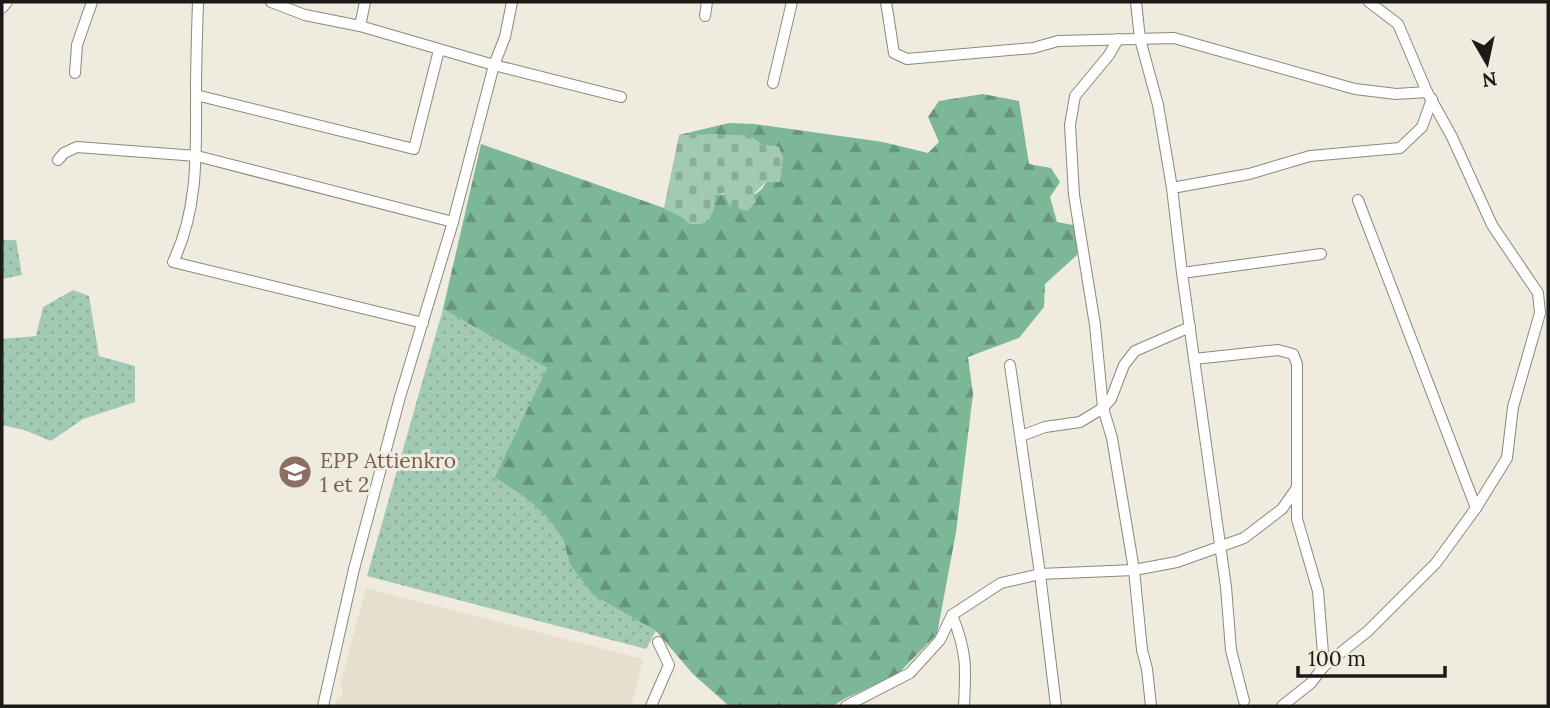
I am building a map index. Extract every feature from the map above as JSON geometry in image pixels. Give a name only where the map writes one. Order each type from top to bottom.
[{"type":"street","points":[[2,8],[7,2]]},
{"type":"street","points":[[75,73],[78,45],[92,2]]},
{"type":"street","points":[[198,2],[197,156],[193,199],[183,240],[173,262],[423,323]]},
{"type":"street","points":[[271,2],[305,15],[360,26],[494,65],[621,97]]},
{"type":"street","points":[[360,26],[365,2]]},
{"type":"street","points":[[323,706],[354,569],[453,222],[494,65],[505,37],[512,2]]},
{"type":"street","points":[[705,16],[707,2]]},
{"type":"street","points":[[773,83],[792,2]]},
{"type":"street","points":[[886,2],[894,53],[907,59],[1033,48],[1058,41],[1174,38],[1355,89],[1429,95]]},
{"type":"street","points":[[1136,2],[1140,39],[1158,105],[1172,188],[1221,547],[1231,650],[1244,701]]},
{"type":"street","points":[[1282,706],[1311,682],[1324,666],[1368,631],[1436,562],[1476,508],[1507,458],[1513,407],[1540,313],[1538,293],[1492,225],[1398,24],[1369,2]]},
{"type":"street","points":[[1118,39],[1109,55],[1075,96],[1070,125],[1074,195],[1094,325],[1103,408],[1112,438],[1134,570],[1151,706]]},
{"type":"street","points":[[196,95],[414,149],[439,50]]},
{"type":"street","points":[[1172,188],[1249,174],[1310,156],[1400,148],[1422,127],[1429,95]]},
{"type":"street","points":[[58,160],[77,147],[197,156],[453,222]]},
{"type":"street","points":[[1357,200],[1476,508]]},
{"type":"street","points":[[1182,273],[1321,254]]},
{"type":"street","points":[[1021,436],[1039,429],[1080,422],[1103,408],[1111,399],[1124,365],[1135,351],[1190,327]]},
{"type":"street","points":[[1194,359],[1278,350],[1293,354],[1297,365],[1297,519],[1318,591],[1324,666]]},
{"type":"street","points":[[1010,365],[1056,706]]},
{"type":"street","points":[[846,706],[910,673],[940,640],[952,615],[1001,583],[1040,574],[1134,570],[1177,562],[1244,538],[1282,509],[1296,489]]},
{"type":"street","points":[[952,615],[963,643],[966,669],[964,706]]},
{"type":"street","points":[[651,706],[669,665],[658,642]]},
{"type":"shaded area","points":[[366,588],[643,659],[631,706],[335,706],[337,697],[342,696],[343,688],[340,685]]},
{"type":"green space","points":[[983,94],[1019,101],[1029,164],[1051,168],[1060,182],[1050,197],[1057,222],[1078,226],[1077,255],[1045,284],[1044,307],[1019,338],[968,357],[973,394],[956,532],[937,634],[897,675],[833,706],[729,706],[693,674],[656,631],[593,595],[570,565],[563,539],[547,517],[529,500],[495,477],[547,368],[443,309],[481,144],[664,208],[690,224],[704,223],[710,217],[714,195],[749,196],[759,192],[767,181],[779,147],[762,145],[750,136],[679,135],[729,123],[754,124],[883,142],[928,153],[939,142],[928,117],[939,101]]},
{"type":"green space","points":[[679,135],[750,136],[762,145],[779,147],[783,158],[780,182],[766,182],[753,195],[756,202],[747,211],[729,205],[724,193],[715,195],[715,204],[707,220],[704,223],[690,224],[664,208]]},
{"type":"green space","points":[[2,240],[16,240],[22,275],[2,279]]},
{"type":"green space","points":[[73,290],[89,296],[99,356],[135,366],[135,402],[83,419],[51,441],[2,425],[2,339],[36,336],[43,307]]},
{"type":"green space","points":[[443,309],[547,368],[529,500],[547,517],[563,539],[570,565],[593,595],[656,631],[646,649],[367,576]]},
{"type":"place","name":"EPP Attienkro 1 et 2","points":[[295,472]]}]
